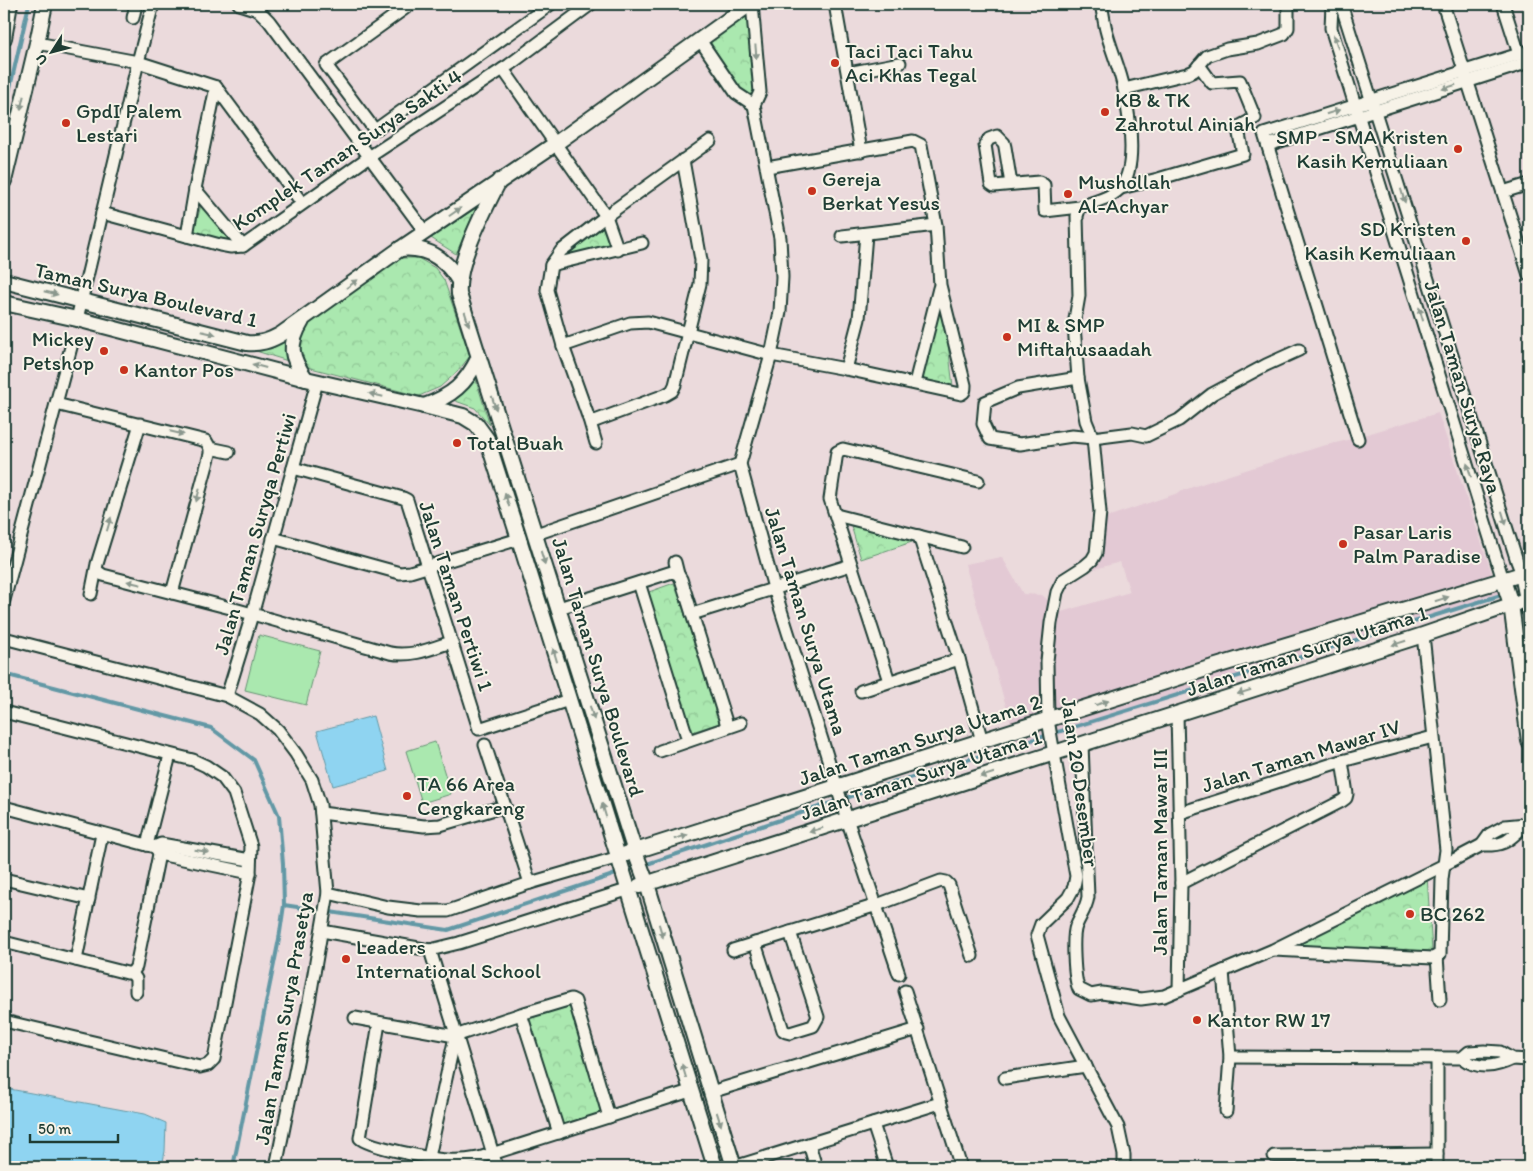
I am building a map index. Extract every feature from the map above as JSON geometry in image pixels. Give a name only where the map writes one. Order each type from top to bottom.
[{"type":"street","points":[[4,35],[10,4]]},
{"type":"street","points":[[4,181],[45,4]]},
{"type":"street","points":[[133,18],[136,4]]},
{"type":"street","points":[[77,319],[153,4]]},
{"type":"street","points":[[239,4],[258,10],[269,21],[425,232]]},
{"type":"street","points":[[411,4],[326,65],[374,129],[551,4]]},
{"type":"street","name":"Komplek Taman Surya Sakti 4","points":[[102,213],[230,247],[243,246],[369,157],[503,69],[591,4]]},
{"type":"street","points":[[400,249],[555,144],[751,4],[760,92],[754,105],[780,238],[782,277],[780,312],[771,355],[740,464],[536,534]]},
{"type":"street","points":[[836,4],[862,151]]},
{"type":"street","points":[[1101,4],[1106,31],[1124,89],[1131,142],[1127,176],[1121,188]]},
{"type":"street","points":[[1124,89],[1187,74],[1194,71],[1207,56],[1227,49],[1258,44],[1284,34],[1288,28],[1288,4]]},
{"type":"street","name":"Jalan Taman Surya Raya","points":[[1332,4],[1331,28],[1503,580]]},
{"type":"street","name":"Jalan Taman Surya Raya","points":[[1342,4],[1449,345],[1525,573]]},
{"type":"street","points":[[1443,4],[1529,275]]},
{"type":"street","points":[[1358,439],[1268,145],[1374,105],[1466,76],[1524,53],[1503,4]]},
{"type":"street","points":[[700,40],[736,93],[754,105]]},
{"type":"street","points":[[37,43],[138,62],[216,87],[302,203]]},
{"type":"street","points":[[1466,76],[1529,62]]},
{"type":"street","points":[[848,74],[900,63]]},
{"type":"street","points":[[1011,184],[1042,183],[1045,210],[1080,207],[1113,194],[1121,188],[1243,154],[1238,129],[1255,118],[1240,81],[1212,83],[1199,65]]},
{"type":"street","points":[[503,69],[606,216],[618,250]]},
{"type":"street","points":[[186,236],[216,87]]},
{"type":"street","points":[[596,443],[563,346],[548,290],[552,265],[561,251],[710,141]]},
{"type":"street","points":[[563,346],[638,322],[648,322],[771,355],[915,383],[961,394],[965,390],[965,385],[940,285],[936,225],[921,145],[913,141],[767,167]]},
{"type":"street","points":[[1370,150],[1387,144]]},
{"type":"street","points":[[589,419],[595,421],[665,395],[675,385],[700,284],[701,260],[683,160]]},
{"type":"street","name":"Jalan Taman Surya Boulevard","points":[[499,181],[477,226],[459,282],[461,301],[636,856],[646,880],[734,1167]]},
{"type":"street","points":[[1503,192],[1529,184]]},
{"type":"street","points":[[195,188],[243,246]]},
{"type":"street","name":"Jalan 20 Desember","points":[[1080,207],[1077,216],[1079,296],[1074,324],[1078,378],[1086,421],[1093,438],[1100,512],[1096,553],[1085,566],[1063,580],[1057,592],[1051,622],[1047,661],[1049,724],[1076,876],[1074,887],[1068,898],[1041,924],[1037,935],[1059,1016],[1118,1128],[1124,1155],[1124,1167]]},
{"type":"street","points":[[842,236],[936,225]]},
{"type":"street","points":[[846,369],[859,319],[866,234]]},
{"type":"street","points":[[552,265],[642,244]]},
{"type":"street","points":[[400,249],[421,249],[434,254],[446,264],[459,282]]},
{"type":"street","name":"Taman Surya Boulevard 1","points":[[4,281],[247,343],[262,343],[280,335],[400,249]]},
{"type":"street","points":[[915,383],[940,285]]},
{"type":"street","name":"Taman Surya Boulevard 1","points":[[4,303],[77,319],[312,380],[424,406]]},
{"type":"street","points":[[304,318],[295,335],[292,349],[295,362],[312,380]]},
{"type":"street","points":[[1432,351],[1449,345]]},
{"type":"street","points":[[4,600],[71,347]]},
{"type":"street","points":[[1078,378],[1018,388],[985,402],[983,424],[990,438],[1020,444],[1072,436],[1093,438],[1132,433],[1146,436],[1179,420],[1212,394],[1266,365],[1299,350]]},
{"type":"street","points":[[424,406],[443,398],[455,390],[470,373],[479,357]]},
{"type":"street","name":"Jalan Taman Suryqa Pertiwi","points":[[227,696],[293,468],[312,380]]},
{"type":"street","points":[[56,404],[204,439],[210,448],[210,454],[172,593]]},
{"type":"street","name":"Jalan Taman Surya Boulevard","points":[[424,406],[462,416],[476,424],[484,434],[628,886],[690,1091],[716,1167]]},
{"type":"street","points":[[91,594],[97,564],[140,424]]},
{"type":"street","points":[[210,448],[229,452]]},
{"type":"street","points":[[889,681],[830,499],[837,452],[843,449],[978,481]]},
{"type":"street","name":"Jalan Taman Surya Utama","points":[[740,464],[774,588],[899,974]]},
{"type":"street","name":"Jalan Taman Pertiwi 1","points":[[293,468],[407,500],[479,729],[569,700]]},
{"type":"street","points":[[836,515],[962,547]]},
{"type":"street","points":[[919,536],[959,659],[982,741]]},
{"type":"street","points":[[273,538],[400,573],[410,572],[519,539]]},
{"type":"street","points":[[675,562],[726,727]]},
{"type":"street","points":[[692,614],[851,565]]},
{"type":"street","points":[[97,571],[103,575],[238,610],[390,653],[403,655],[417,654],[451,642]]},
{"type":"street","points":[[559,608],[672,572],[680,577]]},
{"type":"street","points":[[1525,573],[1529,602]]},
{"type":"street","name":"Jalan Taman Surya Utama 2","points":[[328,897],[388,907],[435,912],[448,911],[530,883],[620,861],[839,792],[982,741],[1049,724],[1203,670],[1525,573]]},
{"type":"street","points":[[1503,580],[1510,604],[1527,714],[1529,741]]},
{"type":"street","points":[[639,583],[688,740]]},
{"type":"street","name":"Jalan Taman Surya Utama 1","points":[[322,931],[430,950],[459,943],[646,880],[1054,749],[1082,744],[1422,635],[1510,604],[1529,602]]},
{"type":"street","points":[[1273,950],[1433,958],[1442,950],[1442,879],[1446,850],[1422,635]]},
{"type":"street","name":"Jalan Taman Surya Prasetya","points":[[4,638],[227,696],[260,714],[278,730],[312,780],[321,813],[328,897],[276,1167]]},
{"type":"street","points":[[861,691],[959,659]]},
{"type":"street","points":[[4,712],[170,756],[192,760],[206,766],[222,777],[234,793],[250,846],[250,873],[214,1059],[208,1065],[200,1067],[4,1021]]},
{"type":"street","name":"Jalan Taman Mawar III","points":[[1176,714],[1181,883],[1179,990]]},
{"type":"street","points":[[660,751],[741,723]]},
{"type":"street","name":"Jalan Taman Mawar IV","points":[[1180,813],[1342,761],[1433,737]]},
{"type":"street","points":[[1082,744],[1088,898],[1075,931],[1075,979],[1079,988],[1087,994],[1102,993],[1141,999],[1164,996],[1273,950],[1482,846],[1497,846],[1511,839],[1528,823]]},
{"type":"street","points":[[486,746],[530,883]]},
{"type":"street","points":[[132,973],[136,967],[170,756]]},
{"type":"street","points":[[1181,883],[1346,798],[1342,761]]},
{"type":"street","points":[[321,813],[440,826],[505,806]]},
{"type":"street","points":[[4,807],[250,873]]},
{"type":"street","points":[[76,960],[102,834]]},
{"type":"street","points":[[154,848],[161,844],[250,860]]},
{"type":"street","points":[[4,879],[89,900]]},
{"type":"street","points":[[733,950],[877,904],[941,881],[949,885],[972,956]]},
{"type":"street","points":[[755,943],[783,1030],[790,1033],[813,1026],[818,1017],[790,932]]},
{"type":"street","points":[[4,942],[132,973]]},
{"type":"street","points":[[430,950],[497,1167]]},
{"type":"street","points":[[1437,956],[1440,1000]]},
{"type":"street","points":[[1223,971],[1230,1057],[1226,1111]]},
{"type":"street","points":[[132,973],[136,979],[136,992]]},
{"type":"street","points":[[905,991],[961,1167]]},
{"type":"street","points":[[356,1018],[455,1036],[521,1014],[576,1000],[609,1117]]},
{"type":"street","points":[[521,1014],[559,1133]]},
{"type":"street","points":[[379,1023],[355,1138],[369,1144],[429,1157],[461,1161],[493,1154],[690,1091]]},
{"type":"street","points":[[711,1092],[918,1030]]},
{"type":"street","points":[[429,1157],[455,1036]]},
{"type":"street","points":[[1230,1057],[1462,1058],[1470,1065],[1484,1066],[1499,1066],[1512,1059],[1529,1060]]},
{"type":"street","points":[[1437,1058],[1437,1167]]},
{"type":"street","points":[[1005,1078],[1086,1066]]},
{"type":"street","points":[[734,1167],[940,1103]]},
{"type":"street","points":[[873,1124],[887,1167]]},
{"type":"street","points":[[809,1144],[816,1167]]},
{"type":"street","points":[[1355,1154],[1355,1167]]},
{"type":"street","points":[[1274,1156],[1437,1154]]},
{"type":"street","points":[[1297,1155],[1297,1167]]},
{"type":"shaded area","points":[[1438,413],[1499,595],[1018,748],[965,564],[1002,557],[1023,594],[1042,595],[1061,612],[1130,592],[1120,562],[1095,569],[1098,520],[1195,486],[1322,446]]},
{"type":"green space","points":[[751,6],[760,124],[708,38]]},
{"type":"green space","points":[[202,201],[235,241],[226,242],[194,232]]},
{"type":"green space","points":[[476,208],[456,254],[431,238]]},
{"type":"green space","points":[[607,221],[615,246],[564,258]]},
{"type":"green space","points":[[401,258],[418,258],[435,268],[444,280],[470,356],[458,371],[440,387],[419,396],[307,367],[256,351]]},
{"type":"green space","points":[[938,258],[953,387],[920,378]]},
{"type":"green space","points":[[476,380],[490,425],[475,408],[450,399],[466,390]]},
{"type":"green space","points":[[850,522],[912,542],[861,559]]},
{"type":"green space","points":[[674,583],[722,722],[689,733],[646,593]]},
{"type":"green space","points":[[259,635],[320,651],[306,705],[245,690]]},
{"type":"green space","points":[[435,742],[451,794],[422,803],[406,751]]},
{"type":"green space","points":[[1427,876],[1432,951],[1289,945]]},
{"type":"green space","points":[[570,1003],[602,1114],[559,1125],[528,1015]]},
{"type":"water","points":[[373,716],[388,771],[333,786],[317,731]]},
{"type":"water","points":[[4,1088],[145,1114],[166,1123],[165,1151],[162,1167],[4,1167]]},
{"type":"waterway","points":[[4,114],[29,4]]},
{"type":"waterway","points":[[644,865],[870,790],[1498,596]]},
{"type":"waterway","points":[[4,674],[211,728],[254,760],[279,816],[284,905],[279,939],[233,1167]]},
{"type":"waterway","points":[[284,905],[448,930],[637,867]]},
{"type":"place","name":"Taci Taci Tahu Aci Khas Tegal","points":[[835,63]]},
{"type":"place","name":"KB & TK Zahrotul Ainiah","points":[[1105,112]]},
{"type":"place","name":"GpdI Palem Lestari","points":[[66,123]]},
{"type":"place","name":"SMP - SMA Kristen Kasih Kemuliaan","points":[[1458,149]]},
{"type":"place","name":"Gereja Berkat Yesus","points":[[812,191]]},
{"type":"place","name":"Mushollah Al-Achyar","points":[[1068,194]]},
{"type":"place","name":"SD Kristen Kasih Kemuliaan","points":[[1466,241]]},
{"type":"place","name":"MI & SMP Miftahusaadah","points":[[1007,337]]},
{"type":"place","name":"Mickey Petshop","points":[[104,351]]},
{"type":"place","name":"Kantor Pos","points":[[124,370]]},
{"type":"place","name":"Total Buah","points":[[457,443]]},
{"type":"place","name":"Pasar Laris Palm Paradise","points":[[1343,544]]},
{"type":"place","name":"TA 66 Area Cengkareng","points":[[407,796]]},
{"type":"place","name":"BC 262","points":[[1410,914]]},
{"type":"place","name":"Leaders International School","points":[[346,959]]},
{"type":"place","name":"Kantor RW 17","points":[[1197,1020]]}]
